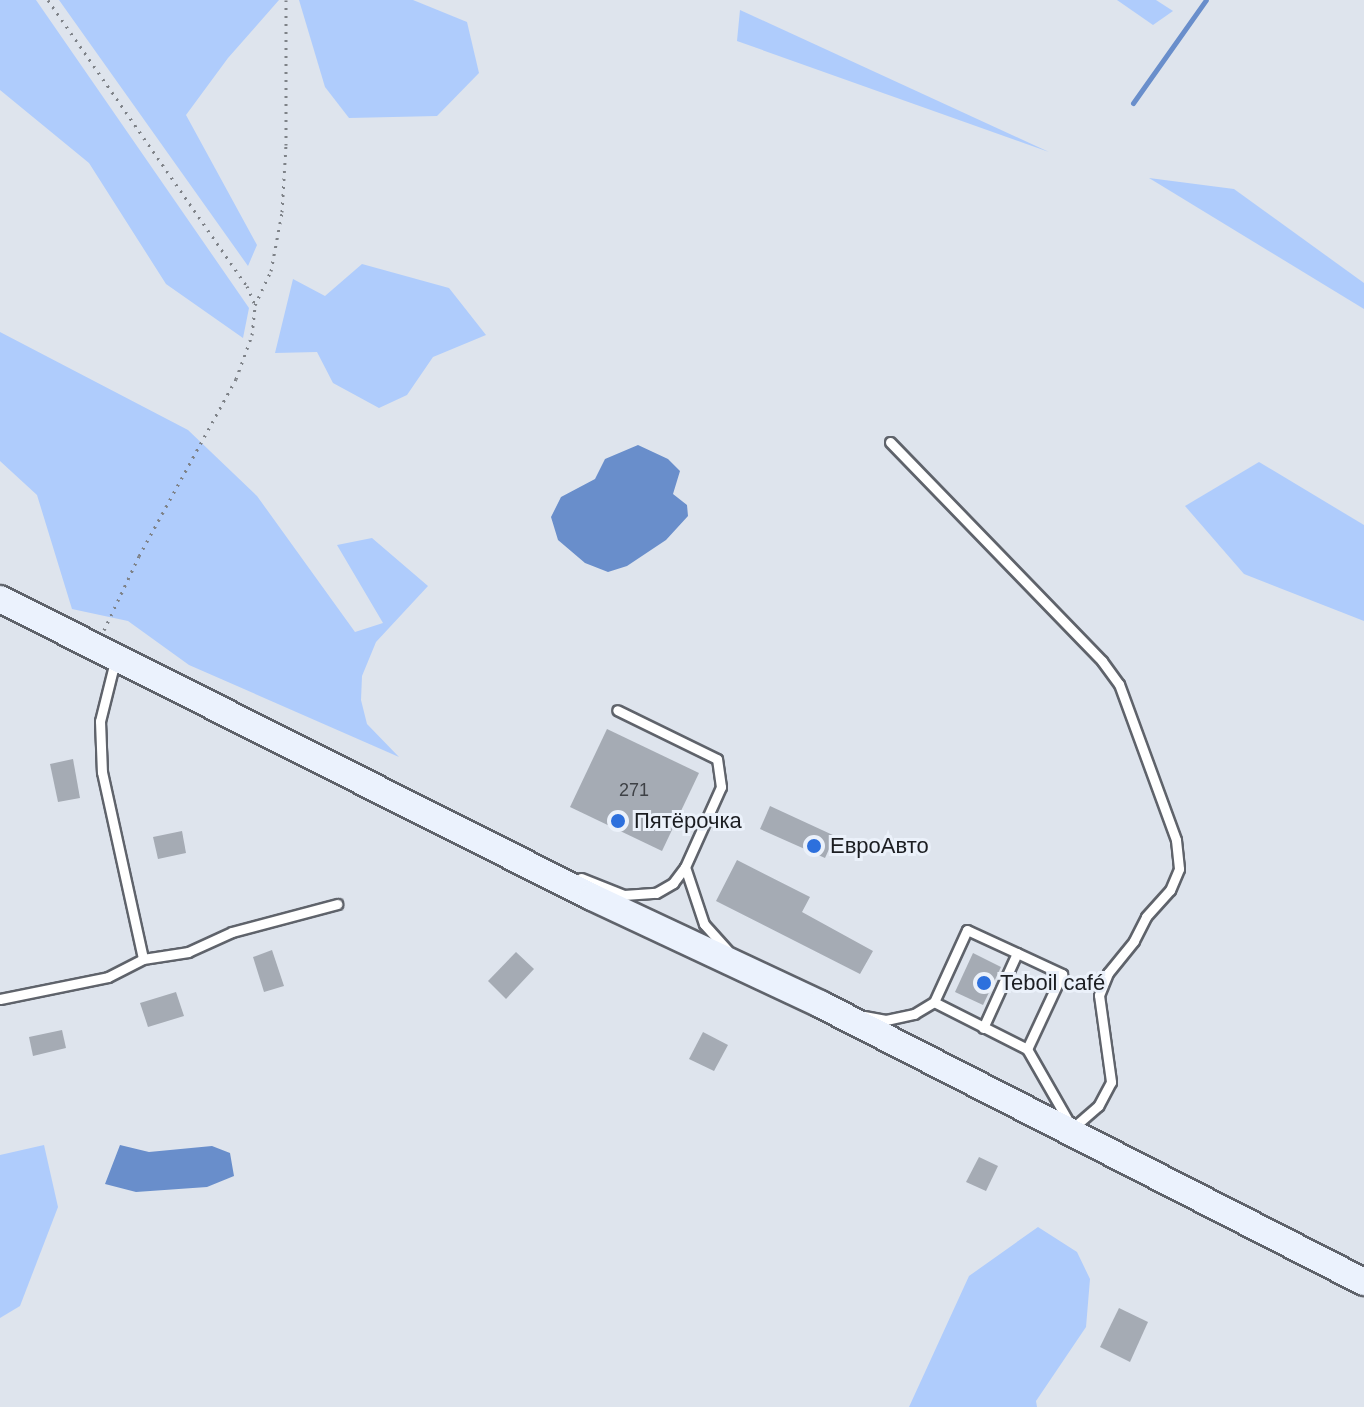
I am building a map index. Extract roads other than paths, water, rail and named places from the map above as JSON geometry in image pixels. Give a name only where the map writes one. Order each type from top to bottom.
[{"type":"main road","points":[[0,599],[476,839],[820,1004],[1364,1282]]},
{"type":"lane","points":[[890,442],[1102,661],[1119,684],[1176,840],[1179,869],[1170,890],[1146,917],[1134,941],[1108,973],[1099,995],[1111,1082],[1098,1106],[1073,1128]]},
{"type":"lane","points":[[106,653],[100,721],[102,772],[143,959]]},
{"type":"lane","points":[[476,839],[624,895],[656,893],[673,883],[685,867],[721,787],[717,759],[617,710]]},
{"type":"lane","points":[[685,867],[704,924],[733,956],[770,980]]},
{"type":"lane","points":[[0,999],[108,977],[143,959],[188,952],[232,932],[337,904]]},
{"type":"lane","points":[[820,1004],[886,1020],[914,1014],[934,1002],[967,930],[1062,974],[1027,1049]]},
{"type":"lane","points":[[983,1028],[1017,953]]},
{"type":"lane","points":[[934,1002],[1027,1049],[1073,1128],[1097,1147]]},
{"type":"waterway","points":[[1133,103],[1206,0]]},
{"type":"place","name":"Пятёрочка","points":[[618,821]]},
{"type":"place","name":"ЕвроАвто","points":[[814,846]]},
{"type":"place","name":"Teboil café","points":[[984,983]]}]
